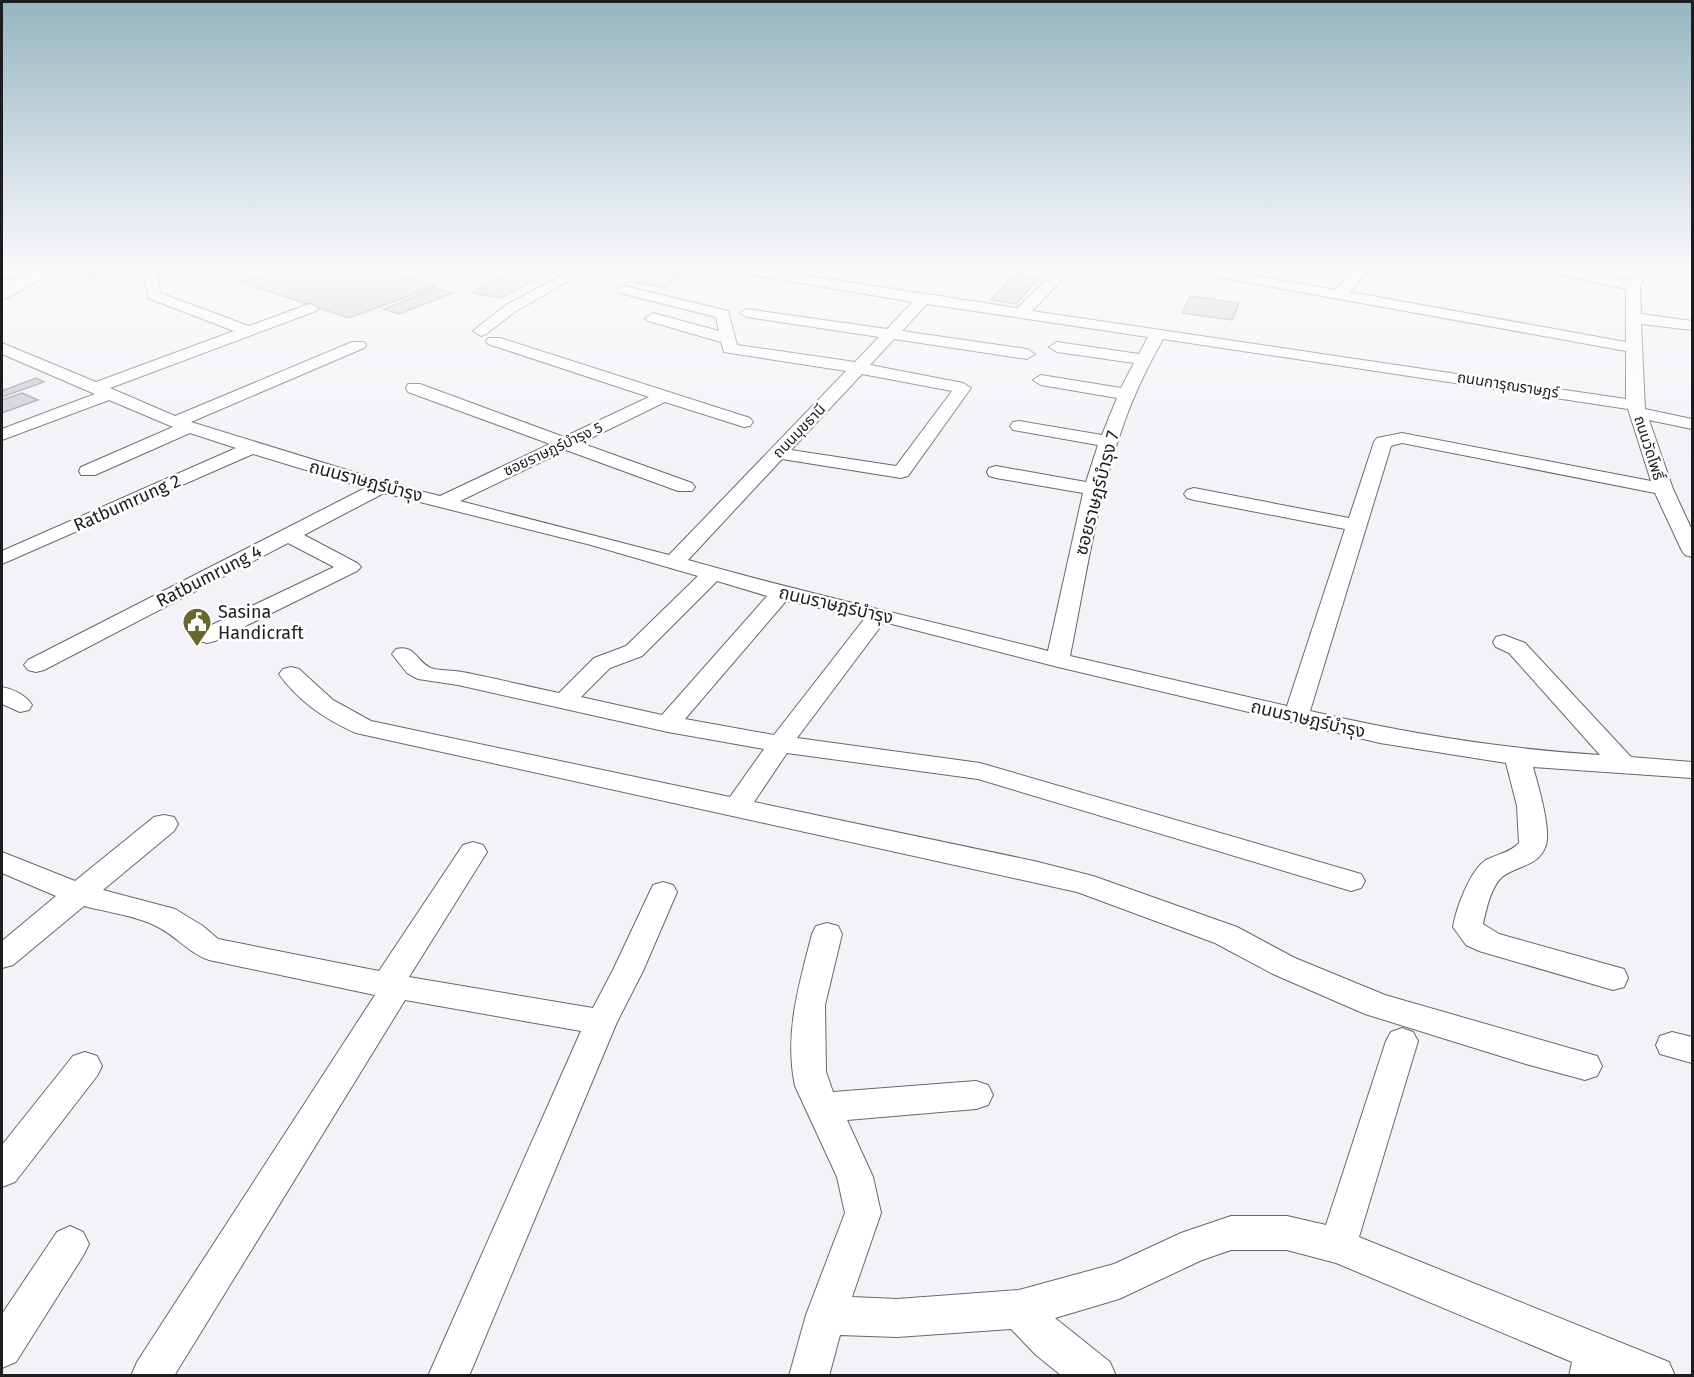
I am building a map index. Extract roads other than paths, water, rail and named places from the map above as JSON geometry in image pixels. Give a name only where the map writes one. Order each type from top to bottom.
[{"type":"street","points":[[2,435],[243,333]]},
{"type":"street","points":[[489,333],[487,336],[744,422]]},
{"type":"street","points":[[698,333],[729,344],[963,388],[901,472],[777,453]]},
{"type":"street","points":[[727,333],[729,344]]},
{"type":"street","name":"ถนนมุขธานี","points":[[673,563],[891,333]]},
{"type":"street","points":[[893,333],[1027,354]]},
{"type":"street","name":"ซอยราษฎร์บำรุง 7","points":[[1058,660],[1094,489],[1108,441],[1126,393],[1158,333]]},
{"type":"street","name":"ถนนการุณราษฏร์","points":[[1160,333],[1636,409],[1692,424]]},
{"type":"street","points":[[1552,333],[1634,348]]},
{"type":"street","name":"ถนนวัดโพธิ์","points":[[1634,333],[1636,409],[1663,489],[1686,526],[1692,551]]},
{"type":"street","points":[[88,471],[182,424],[358,345]]},
{"type":"street","points":[[1057,347],[1144,360]]},
{"type":"street","name":"ถนนราษฎร์บำรุง","points":[[2,348],[182,424],[252,448],[382,487],[598,541],[781,593],[879,614],[1058,660],[1380,735],[1517,756],[1692,770]]},
{"type":"street","points":[[1041,380],[1126,393]]},
{"type":"street","points":[[414,388],[685,487]]},
{"type":"street","name":"ซอยราษฎร์บำรุง 5","points":[[442,502],[664,396]]},
{"type":"street","points":[[1018,426],[1108,441]]},
{"type":"street","points":[[1296,716],[1383,442],[1402,438],[1663,489]]},
{"type":"street","name":"Ratbumrung 2","points":[[2,558],[252,448]]},
{"type":"street","points":[[996,472],[1094,489]]},
{"type":"street","name":"Ratbumrung 4","points":[[36,665],[382,487]]},
{"type":"street","points":[[1194,494],[1356,525]]},
{"type":"street","points":[[207,636],[350,567],[288,535]]},
{"type":"street","points":[[564,701],[602,663],[634,651],[712,574]]},
{"type":"street","points":[[668,724],[781,593]]},
{"type":"street","points":[[737,807],[780,744],[879,614]]},
{"type":"street","points":[[1504,642],[1517,648],[1624,766]]},
{"type":"street","points":[[404,654],[414,669],[433,676],[458,678],[668,724],[780,744],[980,771],[1351,881]]},
{"type":"street","points":[[291,674],[322,706],[340,718],[365,727],[1083,883],[1226,935],[1284,966],[1376,1005],[1526,1052],[1585,1066]]},
{"type":"street","points":[[1517,756],[1530,806],[1533,843],[1531,849],[1522,856],[1487,875],[1468,927],[1477,937],[1490,943],[1614,978]]},
{"type":"street","points":[[2,957],[164,824]]},
{"type":"street","points":[[151,1376],[474,852]]},
{"type":"street","points":[[2,862],[79,894],[165,917],[192,934],[208,949],[392,986],[601,1022]]},
{"type":"street","points":[[448,1376],[601,1022],[628,971],[663,892]]},
{"type":"street","points":[[809,1376],[826,1315],[863,1214],[855,1178],[824,1107],[812,1086],[808,1047],[809,1005],[827,934]]},
{"type":"street","points":[[1338,1246],[1402,1041]]},
{"type":"street","points":[[2,1171],[85,1065]]},
{"type":"street","points":[[824,1107],[976,1095]]},
{"type":"street","points":[[826,1315],[897,1318],[1019,1309],[1119,1281],[1194,1245],[1231,1233],[1287,1233],[1338,1246],[1592,1363],[1655,1376]]},
{"type":"street","points":[[2,1348],[70,1244]]},
{"type":"street","points":[[1019,1309],[1050,1341],[1095,1376]]},
{"type":"place","name":"Sasina Handicraft","points":[[197,648]]}]
